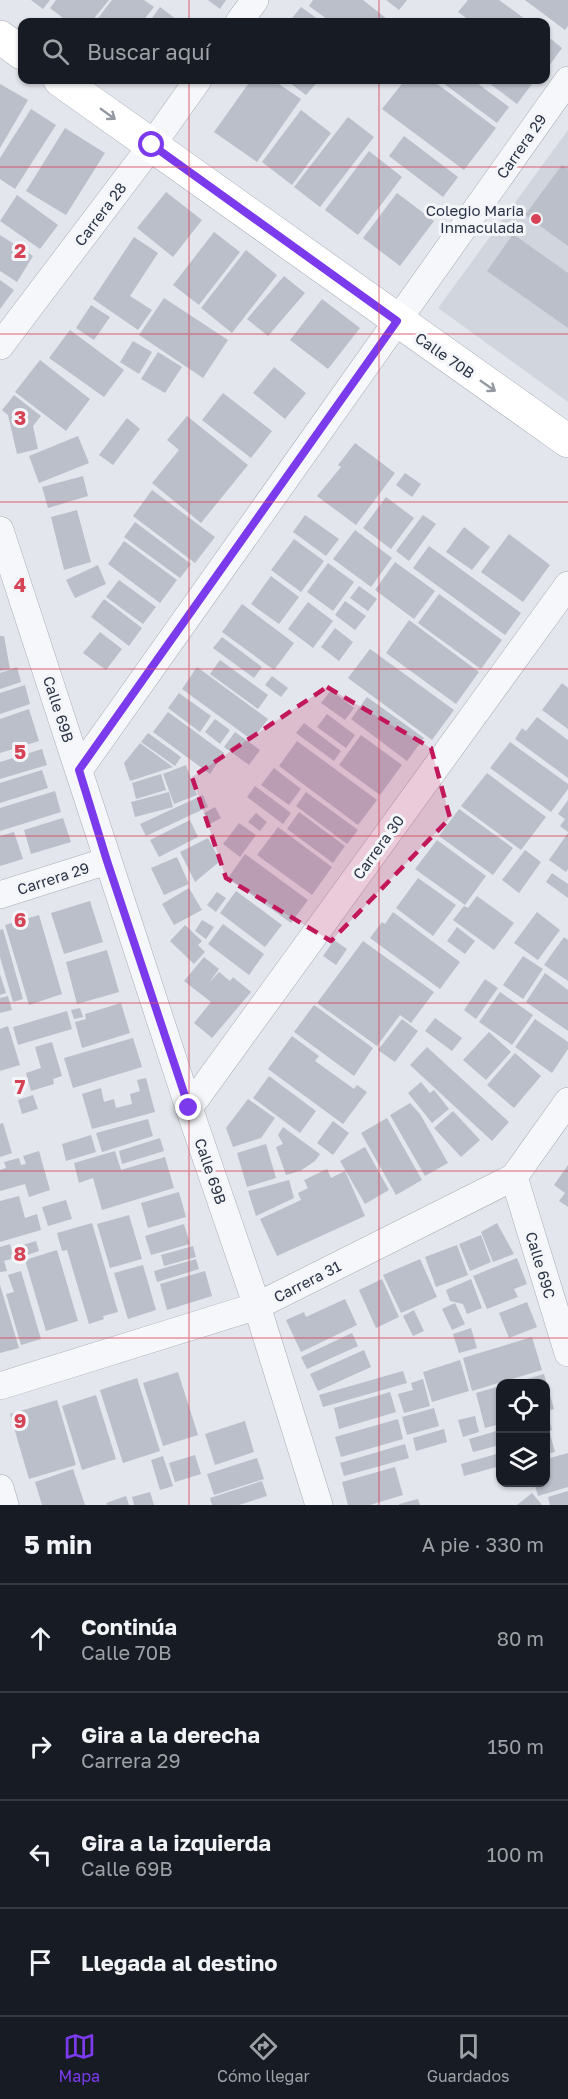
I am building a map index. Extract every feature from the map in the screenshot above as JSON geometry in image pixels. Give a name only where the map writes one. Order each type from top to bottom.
[{"type":"street","points":[[242,18],[255,0]]},
{"type":"street","points":[[0,37],[18,50]]},
{"type":"street","name":"Carrera 29","points":[[79,770],[568,80]]},
{"type":"street","name":"Calle 70B","points":[[66,84],[568,441]]},
{"type":"street","name":"Carrera 28","points":[[0,346],[152,145],[195,84]]},
{"type":"street","name":"Calle 69B","points":[[0,530],[107,861],[257,1306],[319,1505]]},
{"type":"street","name":"Carrera 30","points":[[189,1108],[568,585]]},
{"type":"street","name":"Carrera 29","points":[[0,895],[107,861]]},
{"type":"street","name":"Carrera 31","points":[[0,1386],[257,1306],[514,1177],[568,1101]]},
{"type":"street","name":"Calle 69C","points":[[514,1177],[568,1353]]},
{"type":"street","points":[[0,1488],[5,1505]]},
{"type":"highlighted area","points":[[327,687],[431,748],[450,818],[331,941],[226,878],[192,777]]},
{"type":"shaded area","name":"Colegio Maria Inmaculada","points":[[568,130],[568,402],[438,308]]},
{"type":"building","points":[[31,0],[50,0],[43,9]]},
{"type":"building","points":[[56,0],[109,0],[94,18],[63,18],[50,8]]},
{"type":"building","points":[[112,0],[144,0],[154,7],[145,18],[98,18]]},
{"type":"building","points":[[208,0],[226,0],[220,9]]},
{"type":"building","points":[[313,0],[363,0],[386,18],[326,18],[309,6]]},
{"type":"building","points":[[386,0],[407,0],[399,10]]},
{"type":"building","points":[[468,0],[499,0],[524,18],[466,18],[458,12]]},
{"type":"building","points":[[525,0],[568,0],[568,26],[565,30]]},
{"type":"building","points":[[160,7],[175,18],[152,18]]},
{"type":"building","points":[[301,7],[316,18],[292,18]]},
{"type":"building","points":[[550,38],[562,48],[550,64]]},
{"type":"building","points":[[0,84],[28,100],[0,148]]},
{"type":"building","points":[[248,84],[279,84],[301,99],[257,162],[214,132]]},
{"type":"building","points":[[291,84],[316,84],[306,95]]},
{"type":"building","points":[[402,84],[437,84],[496,128],[464,170],[382,109]]},
{"type":"building","points":[[444,84],[478,84],[509,107],[497,123]]},
{"type":"building","points":[[490,84],[532,84],[517,104]]},
{"type":"building","points":[[31,109],[56,125],[15,189],[0,179],[0,158]]},
{"type":"building","points":[[301,110],[331,133],[292,185],[262,162]]},
{"type":"building","points":[[348,117],[374,137],[320,207],[294,187]]},
{"type":"building","points":[[65,128],[105,153],[66,215],[26,191]]},
{"type":"building","points":[[404,136],[458,177],[443,197],[389,156]]},
{"type":"building","points":[[369,151],[402,177],[358,235],[325,210]]},
{"type":"building","points":[[562,165],[568,169],[568,246],[525,215]]},
{"type":"building","points":[[166,192],[202,220],[173,257],[137,228]]},
{"type":"building","points":[[397,193],[434,221],[400,266],[363,238]]},
{"type":"building","points":[[17,195],[58,225],[40,249],[0,221]]},
{"type":"building","points":[[214,232],[240,252],[199,305],[173,285]]},
{"type":"building","points":[[513,234],[568,273],[568,328],[487,271]]},
{"type":"building","points":[[0,235],[33,256],[17,282],[0,271]]},
{"type":"building","points":[[134,237],[158,253],[130,296],[152,310],[138,330],[93,299]]},
{"type":"building","points":[[246,250],[277,275],[232,333],[201,308]]},
{"type":"building","points":[[284,276],[305,293],[268,336],[247,319]]},
{"type":"building","points":[[0,280],[14,290],[0,309]]},
{"type":"building","points":[[164,298],[228,340],[203,378],[139,335]]},
{"type":"building","points":[[322,299],[360,328],[328,369],[290,340]]},
{"type":"building","points":[[91,305],[110,317],[94,340],[76,328]]},
{"type":"building","points":[[70,330],[124,370],[104,397],[49,358]]},
{"type":"building","points":[[133,341],[152,352],[139,374],[120,362]]},
{"type":"building","points":[[158,352],[182,367],[165,393],[141,379]]},
{"type":"building","points":[[40,360],[90,399],[66,431],[15,392]]},
{"type":"building","points":[[274,367],[306,393],[285,419],[253,393]]},
{"type":"building","points":[[223,393],[272,431],[251,458],[202,420]]},
{"type":"building","points":[[14,395],[41,416],[33,426],[38,449],[17,454],[8,415],[2,410]]},
{"type":"building","points":[[187,416],[248,465],[201,523],[152,483],[179,450],[167,440]]},
{"type":"building","points":[[127,418],[140,429],[113,465],[99,455]]},
{"type":"building","points":[[78,436],[89,463],[39,483],[29,456]]},
{"type":"building","points":[[355,443],[395,473],[356,525],[317,496],[341,467],[338,465]]},
{"type":"building","points":[[405,473],[421,484],[412,497],[396,485]]},
{"type":"building","points":[[83,476],[88,496],[48,508],[42,487]]},
{"type":"building","points":[[152,490],[215,537],[195,563],[133,516]]},
{"type":"building","points":[[386,497],[414,518],[391,549],[363,528]]},
{"type":"building","points":[[77,510],[91,562],[64,570],[51,517]]},
{"type":"building","points":[[305,515],[339,539],[326,556],[293,532]]},
{"type":"building","points":[[423,515],[436,524],[409,561],[396,551]]},
{"type":"building","points":[[135,522],[191,564],[180,578],[124,537]]},
{"type":"building","points":[[464,527],[490,547],[472,570],[446,552]]},
{"type":"building","points":[[355,530],[392,558],[371,587],[333,559]]},
{"type":"building","points":[[509,534],[550,565],[523,602],[481,572]]},
{"type":"building","points":[[294,539],[324,561],[301,592],[271,570]]},
{"type":"building","points":[[124,541],[177,580],[160,603],[108,564]]},
{"type":"building","points":[[429,546],[521,613],[505,635],[413,568]]},
{"type":"building","points":[[395,562],[435,591],[414,619],[375,590]]},
{"type":"building","points":[[328,563],[354,582],[333,611],[307,592]]},
{"type":"building","points":[[98,565],[106,584],[75,598],[66,580]]},
{"type":"building","points":[[271,576],[299,597],[279,624],[251,604]]},
{"type":"building","points":[[119,580],[156,607],[143,624],[106,597]]},
{"type":"building","points":[[359,586],[377,599],[368,611],[350,598]]},
{"type":"building","points":[[439,594],[502,640],[481,669],[418,623]]},
{"type":"building","points":[[104,599],[142,628],[129,646],[91,617]]},
{"type":"building","points":[[345,601],[366,616],[355,630],[335,615]]},
{"type":"building","points":[[308,602],[333,621],[313,648],[288,629]]},
{"type":"building","points":[[242,604],[294,643],[274,670],[222,632]]},
{"type":"building","points":[[409,620],[479,672],[456,704],[386,653]]},
{"type":"building","points":[[335,628],[353,642],[339,661],[321,647]]},
{"type":"building","points":[[100,632],[122,649],[106,670],[83,653]]},
{"type":"building","points":[[0,636],[4,636],[10,669],[0,671]]},
{"type":"building","points":[[222,637],[262,667],[254,678],[213,648]]},
{"type":"building","points":[[370,649],[454,710],[432,740],[348,678]]},
{"type":"building","points":[[220,660],[268,695],[258,709],[210,674]]},
{"type":"building","points":[[17,667],[21,682],[0,689],[0,673]]},
{"type":"building","points":[[197,667],[268,719],[252,740],[182,689]]},
{"type":"building","points":[[272,676],[288,688],[281,697],[265,685]]},
{"type":"building","points":[[562,683],[568,688],[568,729],[542,710]]},
{"type":"building","points":[[25,685],[30,704],[0,714],[0,693]]},
{"type":"building","points":[[331,690],[354,708],[345,720],[321,703]]},
{"type":"building","points":[[179,693],[211,716],[200,732],[168,708]]},
{"type":"building","points":[[367,697],[424,738],[407,761],[351,719]]},
{"type":"building","points":[[29,709],[39,741],[0,753],[0,719]]},
{"type":"building","points":[[168,712],[224,753],[210,774],[153,732]]},
{"type":"building","points":[[327,714],[355,735],[346,748],[317,727]]},
{"type":"building","points":[[537,717],[568,740],[568,778],[515,739],[522,728],[526,731]]},
{"type":"building","points":[[215,719],[230,730],[220,744],[205,732]]},
{"type":"building","points":[[304,723],[341,751],[334,761],[296,733]]},
{"type":"building","points":[[235,732],[260,750],[249,765],[224,747]]},
{"type":"building","points":[[148,733],[181,757],[175,766],[141,742]]},
{"type":"building","points":[[361,735],[402,765],[380,795],[339,765]]},
{"type":"building","points":[[297,741],[377,800],[358,825],[279,766]]},
{"type":"building","points":[[510,742],[568,784],[568,789],[551,812],[490,768]]},
{"type":"building","points":[[140,743],[173,767],[130,781],[124,763]]},
{"type":"building","points":[[42,749],[47,765],[0,779],[0,762]]},
{"type":"building","points":[[186,765],[197,795],[174,804],[163,774]]},
{"type":"building","points":[[274,768],[301,789],[289,805],[261,785]]},
{"type":"building","points":[[42,770],[48,788],[0,803],[0,783]]},
{"type":"building","points":[[487,773],[546,817],[521,850],[461,806]]},
{"type":"building","points":[[161,774],[166,790],[136,799],[132,783]]},
{"type":"building","points":[[255,786],[291,813],[283,824],[247,797]]},
{"type":"building","points":[[55,791],[61,812],[0,831],[0,808]]},
{"type":"building","points":[[169,792],[173,807],[135,817],[131,802]]},
{"type":"building","points":[[306,792],[358,830],[347,844],[296,806]]},
{"type":"building","points":[[203,795],[208,807],[146,836],[140,824]]},
{"type":"building","points":[[568,800],[568,832],[560,826],[565,819],[558,814]]},
{"type":"building","points":[[215,807],[221,818],[210,824],[204,813]]},
{"type":"building","points":[[459,809],[513,848],[493,875],[439,836]]},
{"type":"building","points":[[299,812],[345,846],[333,863],[287,829]]},
{"type":"building","points":[[256,813],[267,822],[260,831],[248,822]]},
{"type":"building","points":[[63,818],[71,842],[31,854],[24,830]]},
{"type":"building","points":[[190,820],[198,837],[159,857],[150,840]]},
{"type":"building","points":[[239,823],[256,835],[240,857],[223,844]]},
{"type":"building","points":[[278,827],[332,867],[312,895],[257,855]]},
{"type":"building","points":[[14,832],[23,859],[0,866],[0,836]]},
{"type":"building","points":[[568,833],[568,869],[566,872],[549,860]]},
{"type":"building","points":[[208,838],[220,861],[195,882],[180,852]]},
{"type":"building","points":[[437,840],[486,876],[465,905],[415,869]]},
{"type":"building","points":[[525,850],[541,862],[519,893],[502,880]]},
{"type":"building","points":[[245,854],[308,900],[291,923],[228,878]]},
{"type":"building","points":[[177,857],[189,884],[164,895],[151,868]]},
{"type":"building","points":[[552,873],[568,884],[568,898],[546,882]]},
{"type":"building","points":[[418,878],[456,905],[433,936],[396,908]]},
{"type":"building","points":[[189,888],[202,910],[174,925],[162,904]]},
{"type":"building","points":[[236,891],[282,925],[265,947],[220,913]]},
{"type":"building","points":[[217,892],[226,898],[216,912],[207,905]]},
{"type":"building","points":[[477,896],[514,923],[494,950],[453,920],[464,906],[468,908]]},
{"type":"building","points":[[90,901],[103,942],[64,954],[51,913]]},
{"type":"building","points":[[393,912],[460,962],[440,989],[370,938],[382,922],[385,924]]},
{"type":"building","points":[[537,912],[560,930],[538,960],[514,943]]},
{"type":"building","points":[[39,915],[62,994],[29,1005],[5,925]]},
{"type":"building","points":[[202,920],[214,927],[206,939],[195,931]]},
{"type":"building","points":[[223,924],[264,954],[249,975],[208,944]]},
{"type":"building","points":[[185,925],[202,941],[198,945],[205,952],[194,964],[170,941]]},
{"type":"building","points":[[457,927],[475,941],[465,954],[447,941]]},
{"type":"building","points":[[3,929],[23,999],[13,1002],[0,957],[0,930]]},
{"type":"building","points":[[564,937],[568,940],[568,981],[544,965]]},
{"type":"building","points":[[334,940],[347,949],[336,965],[323,956]]},
{"type":"building","points":[[363,941],[434,992],[411,1023],[400,1015],[377,1046],[317,1003]]},
{"type":"building","points":[[107,950],[119,992],[77,1004],[66,962]]},
{"type":"building","points":[[523,956],[543,969],[523,999],[503,985]]},
{"type":"building","points":[[204,957],[219,969],[209,983],[219,972],[230,981],[233,977],[251,992],[212,1038],[194,1023],[211,1002],[184,981]]},
{"type":"building","points":[[545,973],[568,990],[568,1031],[526,1002]]},
{"type":"building","points":[[0,974],[6,993],[0,995]]},
{"type":"building","points":[[485,979],[498,988],[476,1019],[464,1010]]},
{"type":"building","points":[[500,992],[533,1015],[512,1045],[479,1022]]},
{"type":"building","points":[[8,996],[12,1010],[0,1013],[0,998]]},
{"type":"building","points":[[121,1003],[130,1033],[82,1048],[75,1022],[86,1019],[85,1014]]},
{"type":"building","points":[[314,1005],[373,1048],[354,1076],[294,1032]]},
{"type":"building","points":[[80,1008],[83,1017],[74,1019],[71,1010]]},
{"type":"building","points":[[67,1011],[72,1029],[18,1045],[13,1027]]},
{"type":"building","points":[[435,1018],[462,1038],[452,1051],[425,1031]]},
{"type":"building","points":[[402,1019],[418,1031],[395,1062],[378,1050]]},
{"type":"building","points":[[535,1019],[568,1042],[568,1049],[552,1073],[515,1047]]},
{"type":"building","points":[[8,1026],[20,1065],[0,1071],[0,1029]]},
{"type":"building","points":[[489,1032],[511,1052],[486,1080],[463,1060]]},
{"type":"building","points":[[292,1036],[319,1056],[315,1061],[354,1089],[357,1085],[367,1092],[343,1124],[268,1069]]},
{"type":"building","points":[[133,1038],[142,1067],[73,1088],[64,1058]]},
{"type":"building","points":[[52,1042],[62,1076],[53,1079],[54,1084],[31,1091],[26,1073],[41,1068],[35,1047]]},
{"type":"building","points":[[427,1047],[509,1122],[492,1141],[410,1065]]},
{"type":"building","points":[[515,1053],[541,1076],[514,1108],[487,1085]]},
{"type":"building","points":[[269,1076],[316,1111],[300,1133],[253,1098]]},
{"type":"building","points":[[146,1078],[155,1112],[92,1129],[82,1094],[101,1088],[104,1102],[114,1099],[116,1108],[132,1104],[130,1094],[140,1091],[137,1080]]},
{"type":"building","points":[[421,1082],[430,1093],[434,1090],[449,1109],[432,1123],[408,1093]]},
{"type":"building","points":[[33,1095],[38,1109],[22,1114],[18,1100]]},
{"type":"building","points":[[248,1099],[275,1118],[261,1138],[233,1147],[226,1128]]},
{"type":"building","points":[[410,1103],[420,1114],[448,1163],[425,1176],[390,1115]]},
{"type":"building","points":[[453,1111],[480,1140],[461,1157],[434,1128]]},
{"type":"building","points":[[387,1118],[422,1180],[396,1195],[361,1133]]},
{"type":"building","points":[[148,1119],[153,1136],[102,1152],[96,1133]]},
{"type":"building","points":[[333,1121],[349,1133],[333,1155],[317,1143]]},
{"type":"building","points":[[3,1123],[12,1153],[0,1157],[0,1124]]},
{"type":"building","points":[[283,1127],[320,1154],[315,1161],[300,1171],[286,1175],[276,1147],[283,1144],[278,1135]]},
{"type":"building","points":[[91,1135],[96,1152],[66,1161],[62,1144]]},
{"type":"building","points":[[160,1138],[164,1151],[122,1164],[119,1151]]},
{"type":"building","points":[[266,1144],[276,1178],[247,1187],[237,1153]]},
{"type":"building","points":[[365,1147],[389,1190],[365,1204],[340,1161]]},
{"type":"building","points":[[39,1151],[50,1190],[29,1197],[25,1184],[0,1191],[0,1170],[6,1168],[4,1162],[19,1158],[21,1165],[26,1164],[23,1156]]},
{"type":"building","points":[[115,1151],[121,1170],[165,1157],[174,1188],[102,1210],[93,1178],[79,1183],[74,1163]]},
{"type":"building","points":[[568,1165],[568,1207],[559,1201],[565,1193],[554,1185]]},
{"type":"building","points":[[327,1169],[331,1178],[345,1171],[365,1216],[277,1256],[260,1219],[301,1200],[298,1193],[308,1188],[304,1180]]},
{"type":"building","points":[[289,1180],[294,1198],[256,1216],[248,1191]]},
{"type":"building","points":[[179,1192],[186,1217],[148,1228],[141,1203]]},
{"type":"building","points":[[19,1196],[25,1218],[37,1214],[41,1230],[0,1242],[0,1201]]},
{"type":"building","points":[[66,1200],[72,1219],[48,1226],[42,1207]]},
{"type":"building","points":[[129,1215],[142,1259],[110,1268],[97,1224]]},
{"type":"building","points":[[92,1223],[118,1312],[103,1316],[104,1319],[89,1324],[67,1250],[62,1251],[57,1233]]},
{"type":"building","points":[[497,1223],[514,1254],[493,1262],[481,1232]]},
{"type":"building","points":[[184,1224],[190,1244],[151,1255],[145,1236]]},
{"type":"building","points":[[481,1235],[491,1262],[470,1271],[459,1244]]},
{"type":"building","points":[[36,1241],[39,1251],[19,1258],[16,1247]]},
{"type":"building","points":[[10,1244],[14,1258],[4,1261],[7,1271],[0,1272],[0,1247]]},
{"type":"building","points":[[457,1245],[468,1275],[436,1287],[425,1257]]},
{"type":"building","points":[[193,1246],[196,1257],[164,1266],[161,1255]]},
{"type":"building","points":[[57,1250],[78,1321],[46,1331],[25,1260]]},
{"type":"building","points":[[517,1258],[527,1284],[514,1289],[518,1297],[487,1309],[473,1276]]},
{"type":"building","points":[[196,1259],[199,1269],[157,1282],[154,1271]]},
{"type":"building","points":[[420,1259],[437,1297],[401,1313],[383,1275]]},
{"type":"building","points":[[143,1265],[156,1310],[128,1319],[114,1273]]},
{"type":"building","points":[[21,1271],[41,1339],[21,1345],[6,1294],[14,1292],[8,1275]]},
{"type":"building","points":[[205,1271],[212,1296],[167,1310],[160,1284]]},
{"type":"building","points":[[382,1279],[399,1317],[376,1328],[359,1290]]},
{"type":"building","points":[[471,1279],[482,1308],[467,1314],[463,1304],[450,1301],[446,1290]]},
{"type":"building","points":[[0,1285],[19,1348],[0,1353]]},
{"type":"building","points":[[345,1299],[357,1325],[301,1352],[286,1320],[304,1312],[306,1317]]},
{"type":"building","points":[[527,1302],[537,1327],[509,1338],[499,1313]]},
{"type":"building","points":[[455,1303],[465,1324],[452,1330],[442,1309]]},
{"type":"building","points":[[414,1310],[424,1331],[413,1336],[403,1316]]},
{"type":"building","points":[[471,1328],[477,1348],[459,1353],[453,1334]]},
{"type":"building","points":[[352,1333],[358,1346],[307,1369],[301,1357]]},
{"type":"building","points":[[532,1337],[542,1370],[512,1379],[496,1379],[496,1384],[472,1391],[463,1358]]},
{"type":"building","points":[[364,1350],[371,1367],[318,1391],[310,1374]]},
{"type":"building","points":[[460,1360],[469,1391],[432,1402],[423,1372]]},
{"type":"building","points":[[403,1371],[407,1383],[323,1407],[319,1395]]},
{"type":"building","points":[[178,1372],[198,1435],[163,1446],[143,1383]]},
{"type":"building","points":[[544,1374],[545,1379],[527,1379]]},
{"type":"building","points":[[137,1378],[160,1451],[123,1463],[100,1390]]},
{"type":"building","points":[[423,1379],[430,1406],[404,1413],[398,1394],[413,1390],[411,1383]]},
{"type":"building","points":[[496,1387],[496,1425],[485,1428],[476,1393]]},
{"type":"building","points":[[390,1392],[396,1412],[339,1429],[334,1408]]},
{"type":"building","points":[[96,1395],[116,1459],[82,1470],[62,1406]]},
{"type":"building","points":[[550,1395],[554,1409],[550,1410]]},
{"type":"building","points":[[57,1400],[76,1465],[29,1479],[10,1414]]},
{"type":"building","points":[[434,1408],[439,1426],[407,1435],[402,1417]]},
{"type":"building","points":[[475,1416],[479,1432],[463,1437],[458,1420]]},
{"type":"building","points":[[398,1419],[403,1439],[341,1457],[335,1437]]},
{"type":"building","points":[[245,1421],[254,1452],[215,1465],[205,1434]]},
{"type":"building","points":[[444,1429],[447,1442],[416,1451],[413,1438]]},
{"type":"building","points":[[496,1431],[496,1446],[473,1452],[469,1439]]},
{"type":"building","points":[[550,1434],[555,1452],[550,1453]]},
{"type":"building","points":[[405,1444],[409,1458],[344,1476],[340,1463]]},
{"type":"building","points":[[568,1453],[568,1487],[538,1496],[535,1487],[550,1487],[550,1458]]},
{"type":"building","points":[[496,1454],[496,1467],[464,1476],[461,1464]]},
{"type":"building","points":[[195,1455],[201,1474],[175,1482],[169,1463]]},
{"type":"building","points":[[163,1456],[173,1486],[160,1490],[151,1460]]},
{"type":"building","points":[[257,1458],[264,1479],[214,1495],[207,1474]]},
{"type":"building","points":[[395,1467],[403,1495],[370,1505],[348,1505],[342,1482]]},
{"type":"building","points":[[73,1469],[85,1505],[42,1505],[35,1482]]},
{"type":"building","points":[[262,1481],[267,1496],[239,1505],[212,1505],[210,1498]]},
{"type":"building","points":[[568,1491],[568,1505],[550,1505],[548,1497]]},
{"type":"building","points":[[150,1492],[154,1505],[134,1505],[132,1497]]},
{"type":"building","points":[[532,1493],[542,1505],[517,1505]]},
{"type":"building","points":[[126,1496],[129,1505],[107,1505],[106,1503]]},
{"type":"building","points":[[418,1499],[420,1505],[399,1505],[399,1504]]},
{"type":"place","name":"Colegio Maria Inmaculada","points":[[536,219]]},
{"type":"route","points":[[152,145],[397,321],[79,770],[189,1108]]}]
